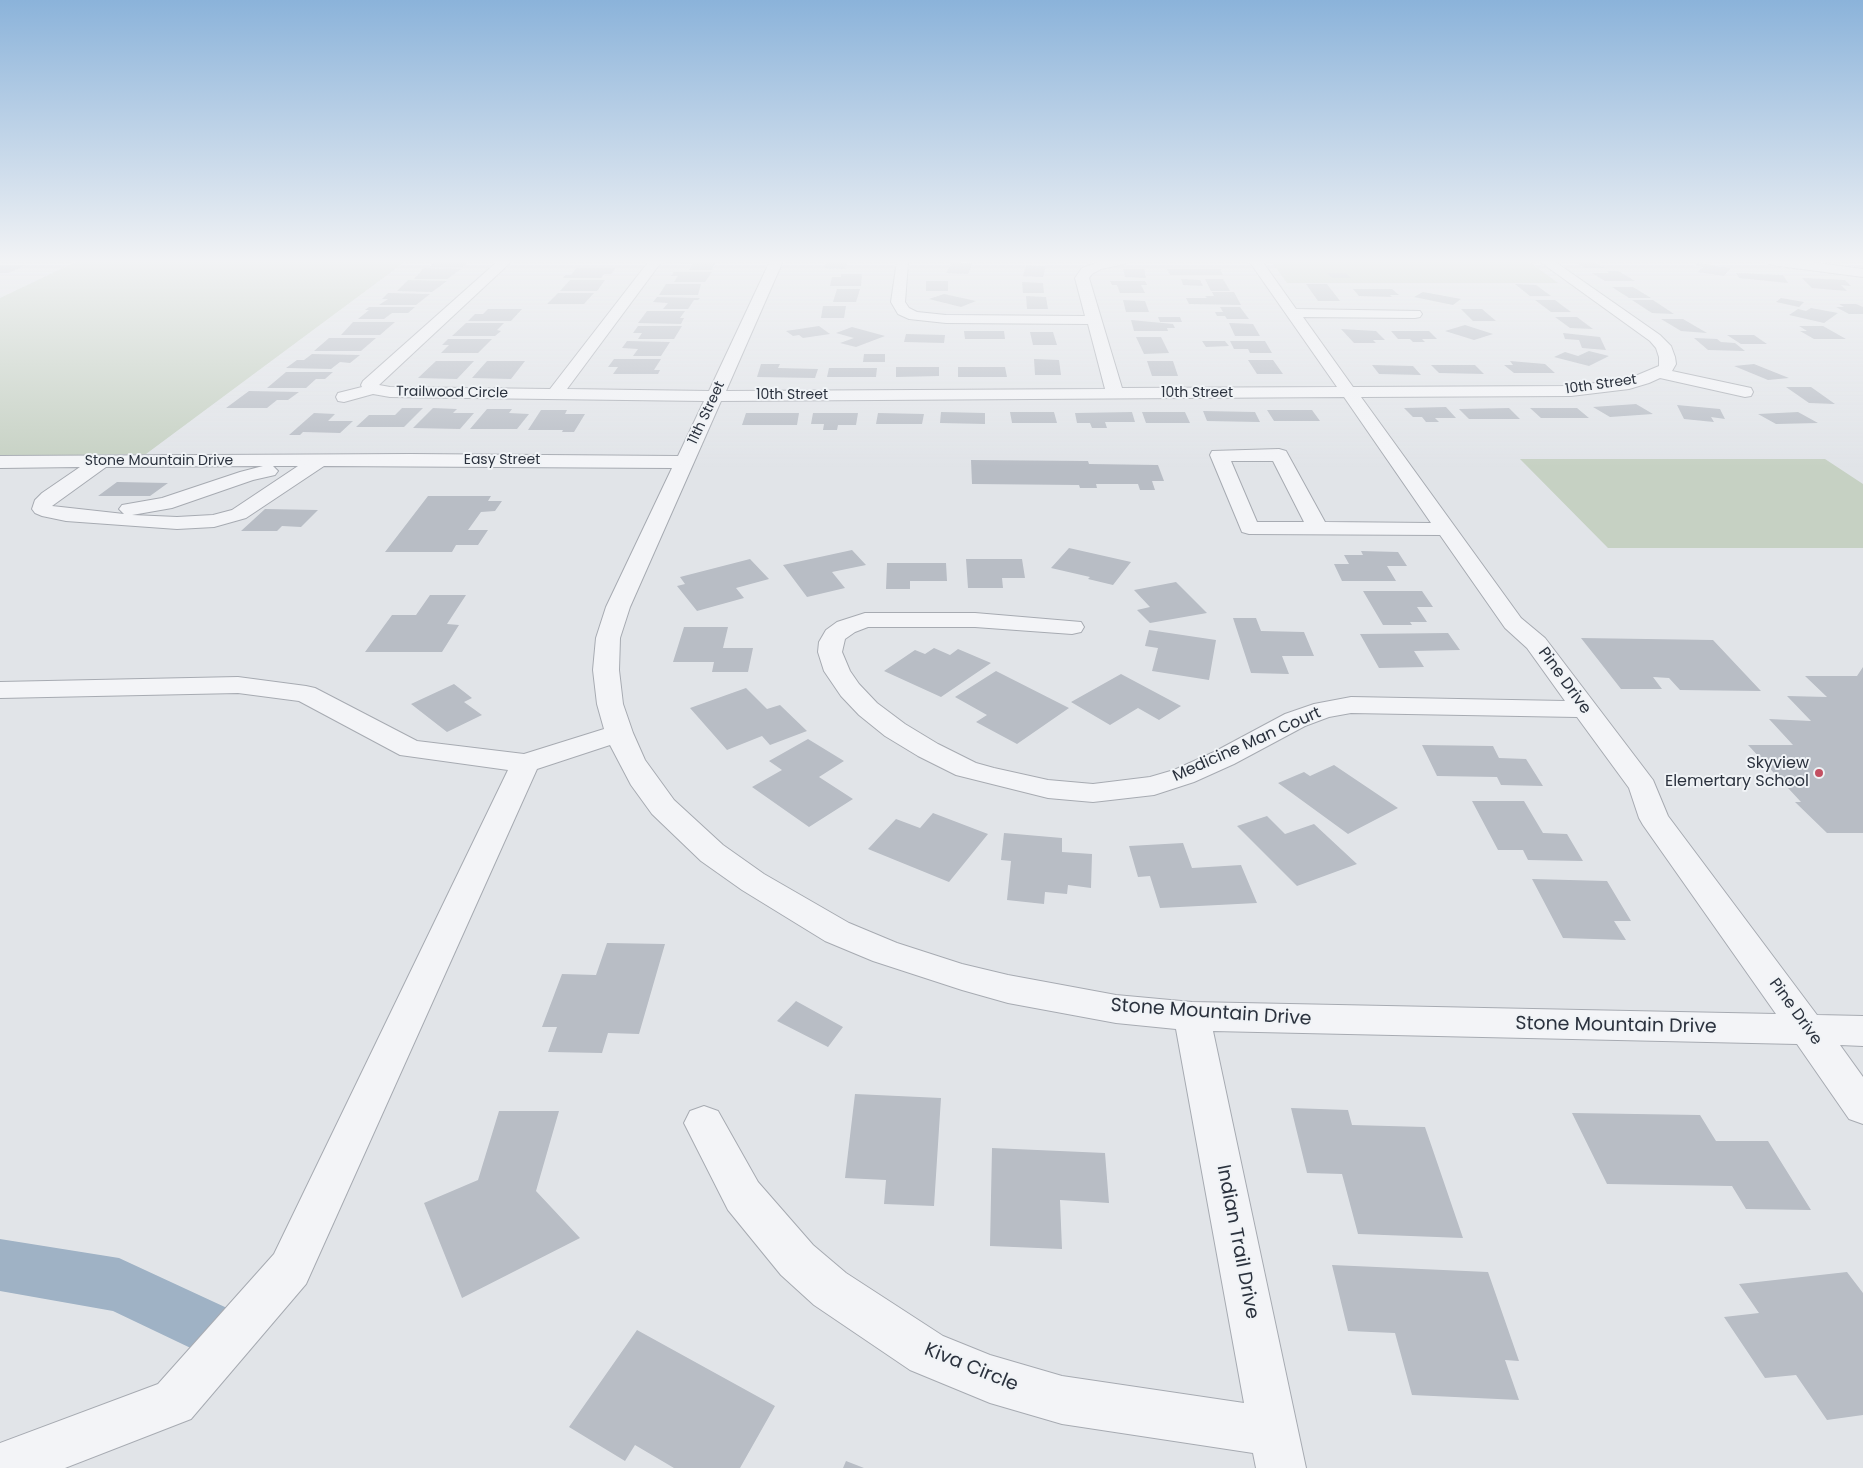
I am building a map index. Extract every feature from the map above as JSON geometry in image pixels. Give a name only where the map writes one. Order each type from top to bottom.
[{"type":"street","name":"Trailwood Circle","points":[[429,330],[369,385],[372,388],[390,392],[555,394]]},
{"type":"street","points":[[555,394],[604,330]]},
{"type":"street","name":"11th Street","points":[[637,565],[745,330]]},
{"type":"street","points":[[1097,330],[1115,394]]},
{"type":"street","name":"Pine Drive","points":[[1305,330],[1513,623],[1536,643],[1643,787],[1654,818],[1863,1107]]},
{"type":"street","name":"10th Street","points":[[555,394],[715,396],[1585,390],[1629,384],[1659,373],[1668,364],[1663,346],[1643,330]]},
{"type":"street","points":[[1659,373],[1745,392]]},
{"type":"street","points":[[344,397],[372,388]]},
{"type":"street","points":[[1318,528],[1279,455],[1219,455],[1249,528],[1446,529]]},
{"type":"street","points":[[102,461],[49,498],[42,504],[42,509],[66,515],[177,523],[214,521],[239,514],[319,461]]},
{"type":"street","points":[[66,515],[165,504],[247,476],[319,461]]},
{"type":"street","name":"Easy Street","points":[[319,461],[685,462]]},
{"type":"street","name":"Stone Mountain Drive","points":[[0,462],[319,461]]},
{"type":"street","points":[[165,504],[177,523]]},
{"type":"street","name":"Stone Mountain Drive","points":[[637,565],[618,606],[608,638],[606,670],[610,704],[619,733],[631,760],[646,785],[663,807],[712,853],[753,882],[837,932],[894,954],[962,977],[1008,989],[1116,1009],[1192,1016],[1863,1031]]},
{"type":"street","name":"Medicine Man Court","points":[[1072,628],[975,620],[865,620],[846,627],[835,635],[831,642],[830,652],[837,671],[850,690],[868,709],[894,730],[928,750],[966,769],[990,776],[1048,789],[1093,793],[1123,792],[1154,786],[1184,776],[1224,758],[1295,720],[1323,710],[1351,705],[1585,709]]},
{"type":"street","points":[[0,690],[238,685],[306,694],[410,749],[524,764],[619,733]]},
{"type":"street","points":[[0,1468],[174,1402],[290,1269],[524,764]]},
{"type":"street","name":"Indian Trail Drive","points":[[1192,1016],[1278,1450]]},
{"type":"street","name":"Kiva Circle","points":[[704,1123],[743,1196],[797,1260],[830,1289],[927,1353],[990,1380],[1062,1400],[1278,1450]]},
{"type":"green space","points":[[0,330],[314,330],[146,454],[0,456]]},
{"type":"green space","points":[[1520,459],[1825,459],[1863,484],[1863,548],[1608,548]]},
{"type":"building","points":[[346,330],[386,330],[380,335],[341,335]]},
{"type":"building","points":[[459,330],[501,331],[495,336],[452,336]]},
{"type":"building","points":[[635,330],[680,330],[674,339],[638,339],[642,333],[633,333]]},
{"type":"building","points":[[824,330],[830,334],[803,338],[799,335],[793,336],[786,331]]},
{"type":"building","points":[[845,330],[861,330],[885,336],[856,347],[840,343],[854,338],[836,333]]},
{"type":"building","points":[[1134,330],[1168,331],[1134,331]]},
{"type":"building","points":[[1232,330],[1256,330],[1260,336],[1235,336]]},
{"type":"building","points":[[1341,330],[1376,331],[1385,340],[1373,340],[1376,343],[1354,343]]},
{"type":"building","points":[[1479,330],[1493,334],[1474,340],[1445,331]]},
{"type":"building","points":[[1679,330],[1701,330],[1707,333]]},
{"type":"building","points":[[1805,330],[1829,330],[1846,339],[1814,339],[1800,331],[1807,331]]},
{"type":"building","points":[[964,331],[1004,331],[1005,339],[965,339]]},
{"type":"building","points":[[1391,331],[1429,331],[1437,339],[1422,339],[1425,342],[1413,342],[1410,339],[1398,339]]},
{"type":"building","points":[[1030,332],[1053,332],[1057,345],[1033,345]]},
{"type":"building","points":[[1563,333],[1600,337],[1606,350],[1582,348],[1579,340],[1565,339]]},
{"type":"building","points":[[906,334],[945,335],[944,343],[904,342]]},
{"type":"building","points":[[1727,335],[1754,335],[1767,344],[1741,344]]},
{"type":"building","points":[[1136,337],[1161,337],[1169,353],[1144,354]]},
{"type":"building","points":[[329,338],[376,338],[361,351],[314,351]]},
{"type":"building","points":[[1694,338],[1717,339],[1721,342],[1735,343],[1745,351],[1708,350]]},
{"type":"building","points":[[448,339],[492,339],[478,353],[441,353],[449,345],[442,345]]},
{"type":"building","points":[[627,341],[670,342],[661,356],[633,356],[638,349],[622,348]]},
{"type":"building","points":[[1202,341],[1225,341],[1229,346],[1206,347]]},
{"type":"building","points":[[1230,341],[1265,341],[1272,353],[1250,353],[1248,349],[1234,349]]},
{"type":"building","points":[[1589,351],[1609,356],[1589,366],[1554,357],[1565,352],[1578,356]]},
{"type":"building","points":[[312,354],[360,355],[350,363],[340,362],[331,369],[286,368],[297,360],[304,360]]},
{"type":"building","points":[[864,354],[885,354],[885,362],[863,362]]},
{"type":"building","points":[[614,359],[661,359],[654,370],[660,370],[658,374],[613,374],[618,367],[608,367]]},
{"type":"building","points":[[1034,359],[1059,360],[1061,375],[1035,375]]},
{"type":"building","points":[[1248,360],[1273,360],[1283,374],[1257,374]]},
{"type":"building","points":[[436,361],[474,361],[457,379],[418,378]]},
{"type":"building","points":[[487,361],[525,361],[511,379],[472,378]]},
{"type":"building","points":[[1147,361],[1173,361],[1178,376],[1152,376]]},
{"type":"building","points":[[1510,361],[1545,364],[1555,373],[1514,373],[1504,365],[1513,365]]},
{"type":"building","points":[[761,364],[780,364],[778,368],[818,369],[815,378],[757,377]]},
{"type":"building","points":[[1754,364],[1789,378],[1768,380],[1734,366]]},
{"type":"building","points":[[1372,365],[1413,366],[1421,375],[1379,374]]},
{"type":"building","points":[[1431,365],[1475,365],[1484,374],[1439,373]]},
{"type":"building","points":[[896,367],[939,367],[939,376],[896,377]]},
{"type":"building","points":[[958,367],[1005,367],[1007,377],[958,377]]},
{"type":"building","points":[[829,368],[877,368],[876,377],[827,377]]},
{"type":"building","points":[[286,372],[333,372],[325,379],[316,379],[306,388],[267,388]]},
{"type":"building","points":[[1786,387],[1811,387],[1835,404],[1809,403]]},
{"type":"building","points":[[249,391],[299,392],[288,400],[277,400],[267,408],[226,408]]},
{"type":"building","points":[[1636,404],[1653,414],[1610,417],[1593,407]]},
{"type":"building","points":[[1677,405],[1720,409],[1725,419],[1711,417],[1714,422],[1684,419]]},
{"type":"building","points":[[1446,407],[1456,418],[1435,418],[1439,422],[1426,422],[1422,417],[1413,417],[1404,408]]},
{"type":"building","points":[[402,408],[423,408],[404,427],[356,427],[369,415],[395,415]]},
{"type":"building","points":[[433,408],[457,409],[453,413],[474,413],[460,429],[413,428]]},
{"type":"building","points":[[1509,408],[1520,419],[1469,419],[1459,409]]},
{"type":"building","points":[[1530,408],[1577,408],[1589,418],[1541,418]]},
{"type":"building","points":[[487,409],[512,409],[509,413],[529,414],[517,429],[470,429]]},
{"type":"building","points":[[541,410],[567,410],[565,414],[585,414],[574,432],[562,432],[563,430],[528,430]]},
{"type":"building","points":[[1267,410],[1312,410],[1320,421],[1274,421]]},
{"type":"building","points":[[1203,411],[1255,412],[1260,422],[1207,421]]},
{"type":"building","points":[[941,412],[985,413],[985,424],[940,423]]},
{"type":"building","points":[[1010,412],[1054,412],[1057,423],[1012,423]]},
{"type":"building","points":[[1132,412],[1135,422],[1105,422],[1107,428],[1092,428],[1090,423],[1077,423],[1075,413]]},
{"type":"building","points":[[1142,412],[1185,412],[1190,423],[1146,423]]},
{"type":"building","points":[[1798,412],[1818,423],[1776,424],[1758,414]]},
{"type":"building","points":[[314,413],[335,414],[328,421],[353,421],[340,433],[303,432],[300,435],[289,435]]},
{"type":"building","points":[[746,413],[799,413],[797,425],[742,425]]},
{"type":"building","points":[[813,413],[858,413],[856,425],[838,425],[837,430],[823,430],[824,424],[811,424]]},
{"type":"building","points":[[878,413],[924,414],[922,424],[876,424]]},
{"type":"building","points":[[971,460],[1088,461],[1089,464],[1158,465],[1164,481],[1152,481],[1155,490],[1140,490],[1138,484],[1096,484],[1097,488],[1080,488],[1079,485],[972,484]]},
{"type":"building","points":[[117,482],[168,483],[150,496],[98,496]]},
{"type":"building","points":[[428,496],[491,496],[488,501],[502,501],[495,511],[481,512],[468,530],[488,530],[478,545],[456,545],[452,552],[385,552]]},
{"type":"building","points":[[265,509],[318,510],[301,527],[282,526],[277,531],[241,531]]},
{"type":"building","points":[[1069,548],[1131,562],[1113,585],[1088,579],[1090,577],[1051,568]]},
{"type":"building","points":[[852,550],[866,565],[832,572],[845,588],[807,597],[783,565]]},
{"type":"building","points":[[1361,551],[1398,552],[1407,566],[1387,566],[1396,581],[1342,581],[1334,564],[1349,564],[1344,555],[1363,555]]},
{"type":"building","points":[[750,559],[769,579],[736,588],[744,598],[697,611],[677,586],[685,584],[680,577]]},
{"type":"building","points":[[966,559],[1022,559],[1025,578],[1002,578],[1003,588],[968,588]]},
{"type":"building","points":[[887,563],[946,563],[947,581],[910,581],[910,589],[886,589]]},
{"type":"building","points":[[1176,582],[1207,613],[1150,623],[1137,610],[1150,607],[1134,590]]},
{"type":"building","points":[[1363,591],[1422,591],[1433,607],[1417,607],[1427,622],[1410,622],[1412,625],[1383,625]]},
{"type":"building","points":[[430,595],[466,595],[447,624],[459,625],[442,652],[365,652],[392,615],[416,615]]},
{"type":"building","points":[[1233,618],[1256,618],[1261,631],[1304,632],[1314,656],[1282,656],[1289,674],[1251,673]]},
{"type":"building","points":[[684,627],[728,627],[723,648],[753,648],[748,672],[712,672],[714,662],[673,662]]},
{"type":"building","points":[[1149,630],[1216,640],[1209,680],[1152,671],[1158,648],[1145,646]]},
{"type":"building","points":[[1448,633],[1460,650],[1414,651],[1424,667],[1379,668],[1360,634]]},
{"type":"building","points":[[1581,638],[1713,640],[1761,691],[1680,690],[1669,678],[1653,677],[1662,689],[1621,689]]},
{"type":"building","points":[[934,648],[950,655],[958,649],[991,663],[941,697],[884,671],[915,650],[925,654]]},
{"type":"building","name":"Skyview Elemertary School","points":[[1863,667],[1863,833],[1827,833],[1795,802],[1801,802],[1748,745],[1793,745],[1769,719],[1811,721],[1787,696],[1827,697],[1805,676],[1857,676]]},
{"type":"building","points":[[996,671],[1069,708],[1017,744],[976,722],[987,715],[955,697]]},
{"type":"building","points":[[1121,674],[1181,706],[1159,720],[1138,708],[1110,725],[1071,702]]},
{"type":"building","points":[[454,684],[472,698],[464,702],[482,715],[447,732],[411,704]]},
{"type":"building","points":[[746,688],[767,709],[780,705],[807,731],[770,745],[762,736],[727,750],[690,708]]},
{"type":"building","points":[[808,739],[844,761],[819,777],[853,799],[809,827],[752,787],[782,770],[769,761]]},
{"type":"building","points":[[1422,745],[1493,746],[1499,758],[1526,759],[1543,786],[1501,785],[1497,777],[1437,776]]},
{"type":"building","points":[[1334,765],[1398,808],[1348,834],[1278,783],[1304,772],[1310,776]]},
{"type":"building","points":[[1472,801],[1524,801],[1543,833],[1567,834],[1583,861],[1528,860],[1523,850],[1498,850]]},
{"type":"building","points":[[933,813],[988,834],[949,882],[868,849],[896,819],[920,828]]},
{"type":"building","points":[[1267,816],[1285,834],[1314,824],[1357,864],[1297,886],[1237,826]]},
{"type":"building","points":[[1004,833],[1062,838],[1062,852],[1092,854],[1091,888],[1068,885],[1067,894],[1045,892],[1044,904],[1007,900],[1011,861],[1001,860]]},
{"type":"building","points":[[1183,843],[1192,868],[1241,865],[1257,903],[1160,908],[1150,876],[1138,877],[1129,846]]},
{"type":"building","points":[[1532,879],[1607,881],[1631,921],[1614,921],[1626,940],[1563,938]]},
{"type":"building","points":[[607,943],[665,944],[639,1034],[608,1033],[602,1053],[548,1052],[557,1027],[542,1027],[562,974],[596,975]]},
{"type":"building","points":[[796,1001],[843,1027],[828,1047],[777,1021]]},
{"type":"building","points":[[855,1094],[941,1098],[934,1206],[884,1204],[886,1180],[845,1178]]},
{"type":"building","points":[[1291,1108],[1348,1110],[1352,1125],[1425,1127],[1463,1238],[1358,1234],[1342,1174],[1307,1173]]},
{"type":"building","points":[[499,1111],[559,1111],[536,1191],[580,1238],[462,1298],[424,1203],[478,1180]]},
{"type":"building","points":[[1572,1113],[1700,1115],[1716,1141],[1768,1141],[1811,1210],[1746,1209],[1732,1186],[1607,1184]]},
{"type":"building","points":[[992,1148],[1105,1153],[1109,1203],[1060,1200],[1062,1249],[990,1246]]},
{"type":"building","points":[[1332,1265],[1488,1272],[1519,1361],[1505,1360],[1519,1400],[1412,1395],[1395,1333],[1348,1331]]},
{"type":"building","points":[[1847,1272],[1863,1293],[1863,1415],[1827,1420],[1796,1375],[1765,1378],[1724,1317],[1759,1313],[1739,1284]]},
{"type":"building","points":[[637,1330],[775,1406],[740,1468],[674,1468],[635,1445],[625,1461],[569,1427]]},
{"type":"building","points":[[846,1461],[864,1468],[843,1468]]},
{"type":"waterway","points":[[0,1265],[119,1285],[220,1334]]},
{"type":"place","name":"Skyview Elemertary School","points":[[1819,773]]}]
